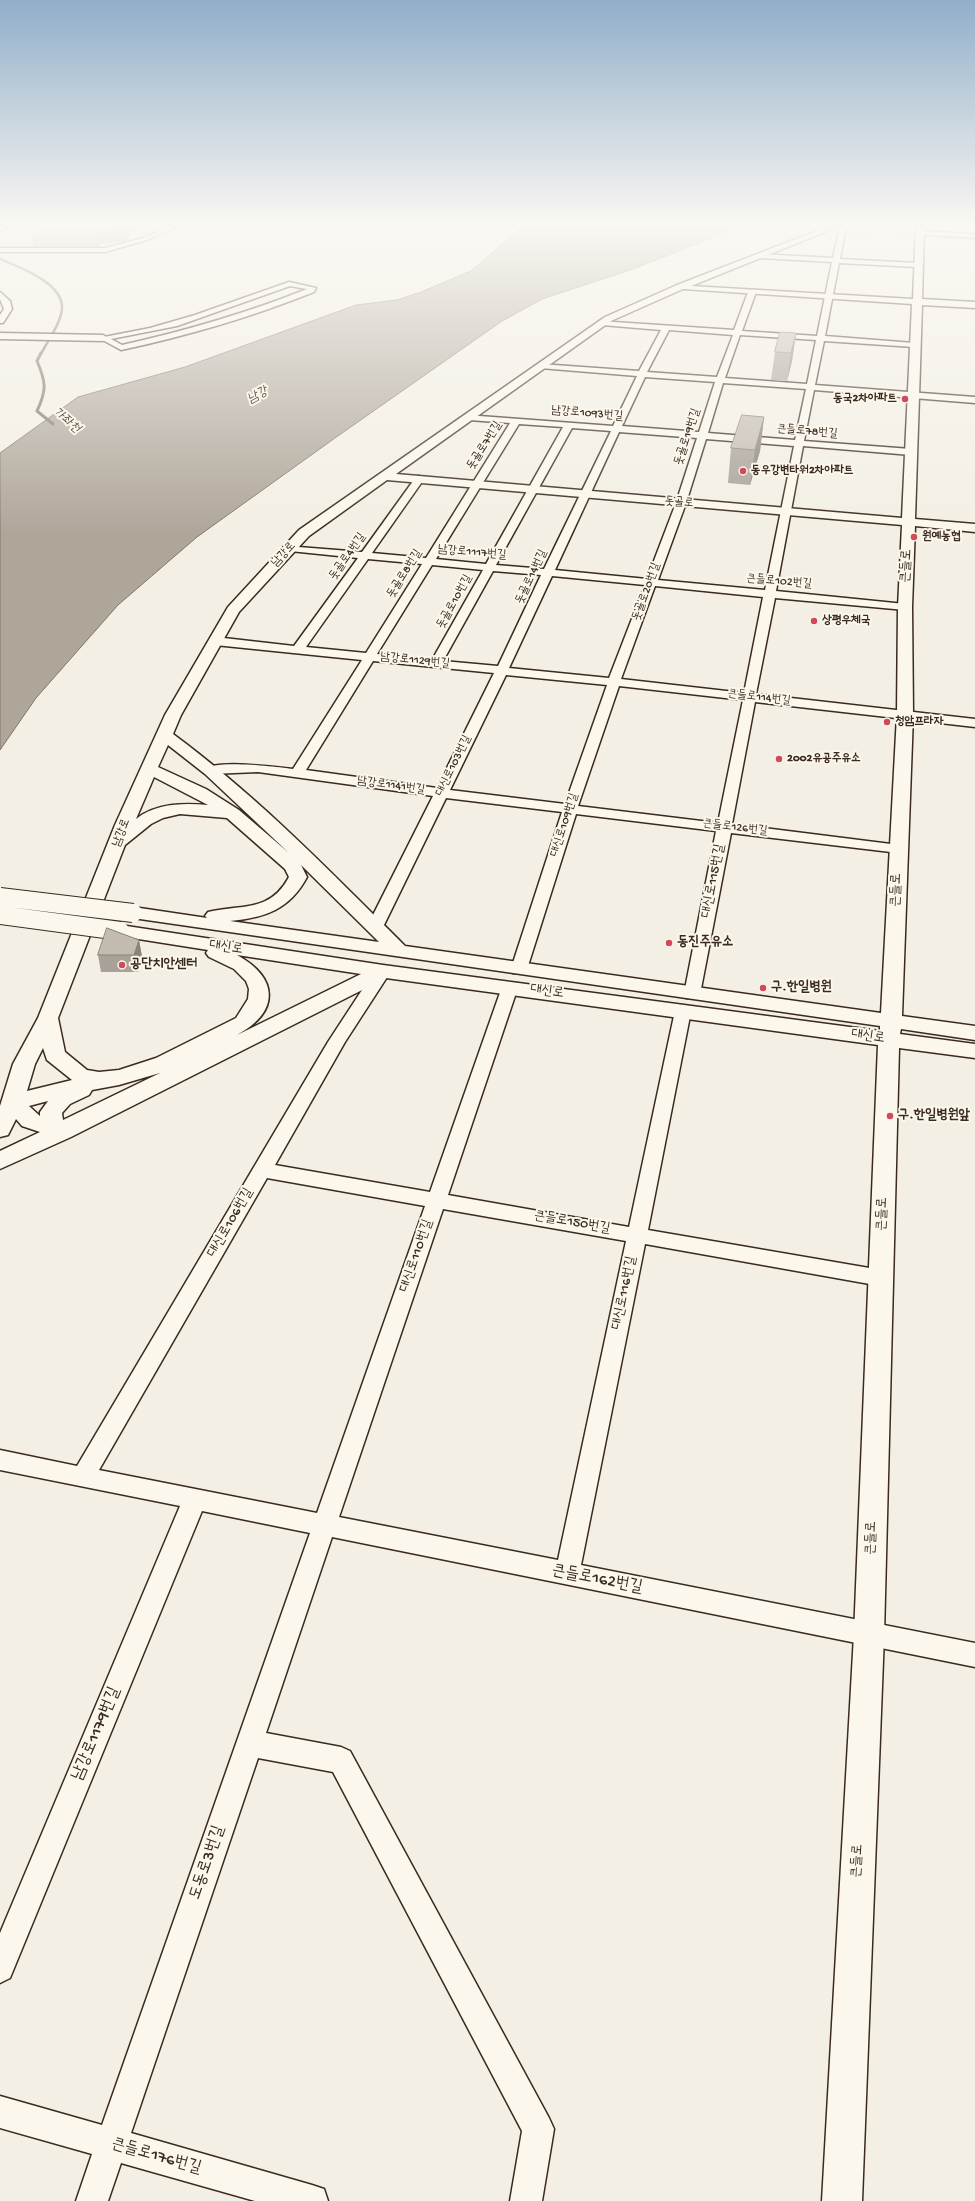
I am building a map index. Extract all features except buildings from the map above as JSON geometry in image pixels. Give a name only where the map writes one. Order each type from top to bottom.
[{"type":"street","points":[[4,336],[103,338],[149,330]]},
{"type":"street","points":[[103,338],[121,348],[196,330]]},
{"type":"street","name":"남강로","points":[[0,1129],[13,1102],[24,1064],[48,1018],[118,842],[164,735],[173,715],[232,610],[304,533],[592,330]]},
{"type":"street","name":"돗골로14번길","points":[[502,670],[642,374],[665,330]]},
{"type":"street","points":[[691,330],[914,344]]},
{"type":"street","name":"돗골로19번길","points":[[681,503],[720,380],[739,330]]},
{"type":"street","name":"대신로115번길","points":[[687,1002],[750,697],[822,330]]},
{"type":"street","name":"큰들로","points":[[842,2201],[869,1635],[890,1031],[905,715],[905,607],[915,330]]},
{"type":"street","points":[[540,366],[975,400]]},
{"type":"street","name":"남강로1093번길","points":[[469,417],[702,436]]},
{"type":"street","name":"돗골로7번길","points":[[476,484],[516,421]]},
{"type":"street","name":"돗골로10번길","points":[[436,663],[569,425]]},
{"type":"street","name":"큰들로78번길","points":[[702,436],[911,452]]},
{"type":"street","name":"돗골로","points":[[384,476],[975,528]]},
{"type":"street","name":"돗골로4번길","points":[[298,649],[418,479]]},
{"type":"street","name":"돗골로8번길","points":[[297,774],[476,484]]},
{"type":"street","name":"돗골로20번길","points":[[614,682],[681,503]]},
{"type":"street","name":"남강로1117번길","points":[[290,548],[651,583]]},
{"type":"street","name":"큰들로102번길","points":[[651,583],[905,607]]},
{"type":"street","name":"남강로1129번길","points":[[215,641],[614,682]]},
{"type":"street","name":"대신로103번길","points":[[375,927],[502,670]]},
{"type":"street","name":"큰들로114번길","points":[[614,682],[975,723]]},
{"type":"street","name":"대신로109번길","points":[[519,969],[570,809],[614,682]]},
{"type":"street","points":[[164,735],[211,770],[399,951]]},
{"type":"street","name":"남강로1141번길","points":[[211,770],[258,768],[570,809]]},
{"type":"street","points":[[149,769],[211,770]]},
{"type":"street","points":[[149,769],[200,793],[233,814],[293,866],[298,877],[294,888],[283,900],[264,908],[244,913],[219,916],[166,918]]},
{"type":"street","points":[[118,842],[135,826],[157,812],[184,808],[233,814]]},
{"type":"street","name":"큰들로126번길","points":[[570,809],[724,826],[899,849]]},
{"type":"street","name":"대신로","points":[[0,897],[133,913],[519,969],[687,1002],[890,1031],[975,1051]]},
{"type":"street","name":"대신로","points":[[0,915],[383,971],[510,987],[687,1002]]},
{"type":"street","points":[[58,1130],[30,1121],[13,1102],[106,1079],[143,1073],[243,1023],[253,1012],[260,998],[259,982],[249,970],[232,959],[166,939]]},
{"type":"street","points":[[0,1162],[58,1130],[383,971]]},
{"type":"street","name":"대신로106번길","points":[[82,1477],[337,1042],[383,971]]},
{"type":"street","name":"대신로110번길","points":[[325,1526],[510,987]]},
{"type":"street","name":"대신로116번길","points":[[567,1574],[687,1002]]},
{"type":"street","points":[[48,1018],[55,1055],[81,1076],[106,1079]]},
{"type":"street","name":"대신로","points":[[890,1031],[975,1034]]},
{"type":"street","points":[[58,1130],[51,1112],[62,1099],[106,1079]]},
{"type":"street","name":"큰들로150번길","points":[[262,1170],[881,1278]]},
{"type":"street","points":[[0,1460],[325,1526]]},
{"type":"street","name":"남강로1179번길","points":[[0,1968],[195,1499]]},
{"type":"street","name":"큰들로162번길","points":[[325,1526],[975,1656]]},
{"type":"street","name":"도동로3번길","points":[[92,2201],[325,1526]]},
{"type":"street","points":[[250,1743],[341,1760],[538,2129],[526,2201]]},
{"type":"street","name":"큰들로176번길","points":[[0,2112],[312,2201]]},
{"type":"water","name":"남강","points":[[288,330],[490,330],[197,537],[118,605],[36,698],[0,750],[0,453],[78,397],[185,367]]},
{"type":"waterway","name":"가좌천","points":[[41,354],[54,330]]},
{"type":"waterway","name":"가좌천","points":[[41,353],[37,361],[44,381],[44,391],[37,411],[53,424]]},
{"type":"place","name":"동국2차아파트","points":[[905,399]]},
{"type":"place","name":"동우강변타워2차아파트","points":[[743,471]]},
{"type":"place","name":"원예농협","points":[[914,537]]},
{"type":"place","name":"상평우체국","points":[[814,621]]},
{"type":"place","name":"청암프라자","points":[[887,722]]},
{"type":"place","name":"2002유공주유소","points":[[779,759]]},
{"type":"place","name":"동진주유소","points":[[669,943]]},
{"type":"place","name":"공단치안센터","points":[[122,965]]},
{"type":"place","name":"구.한일병원","points":[[763,988]]},
{"type":"place","name":"구.한일병원앞","points":[[890,1116]]}]
